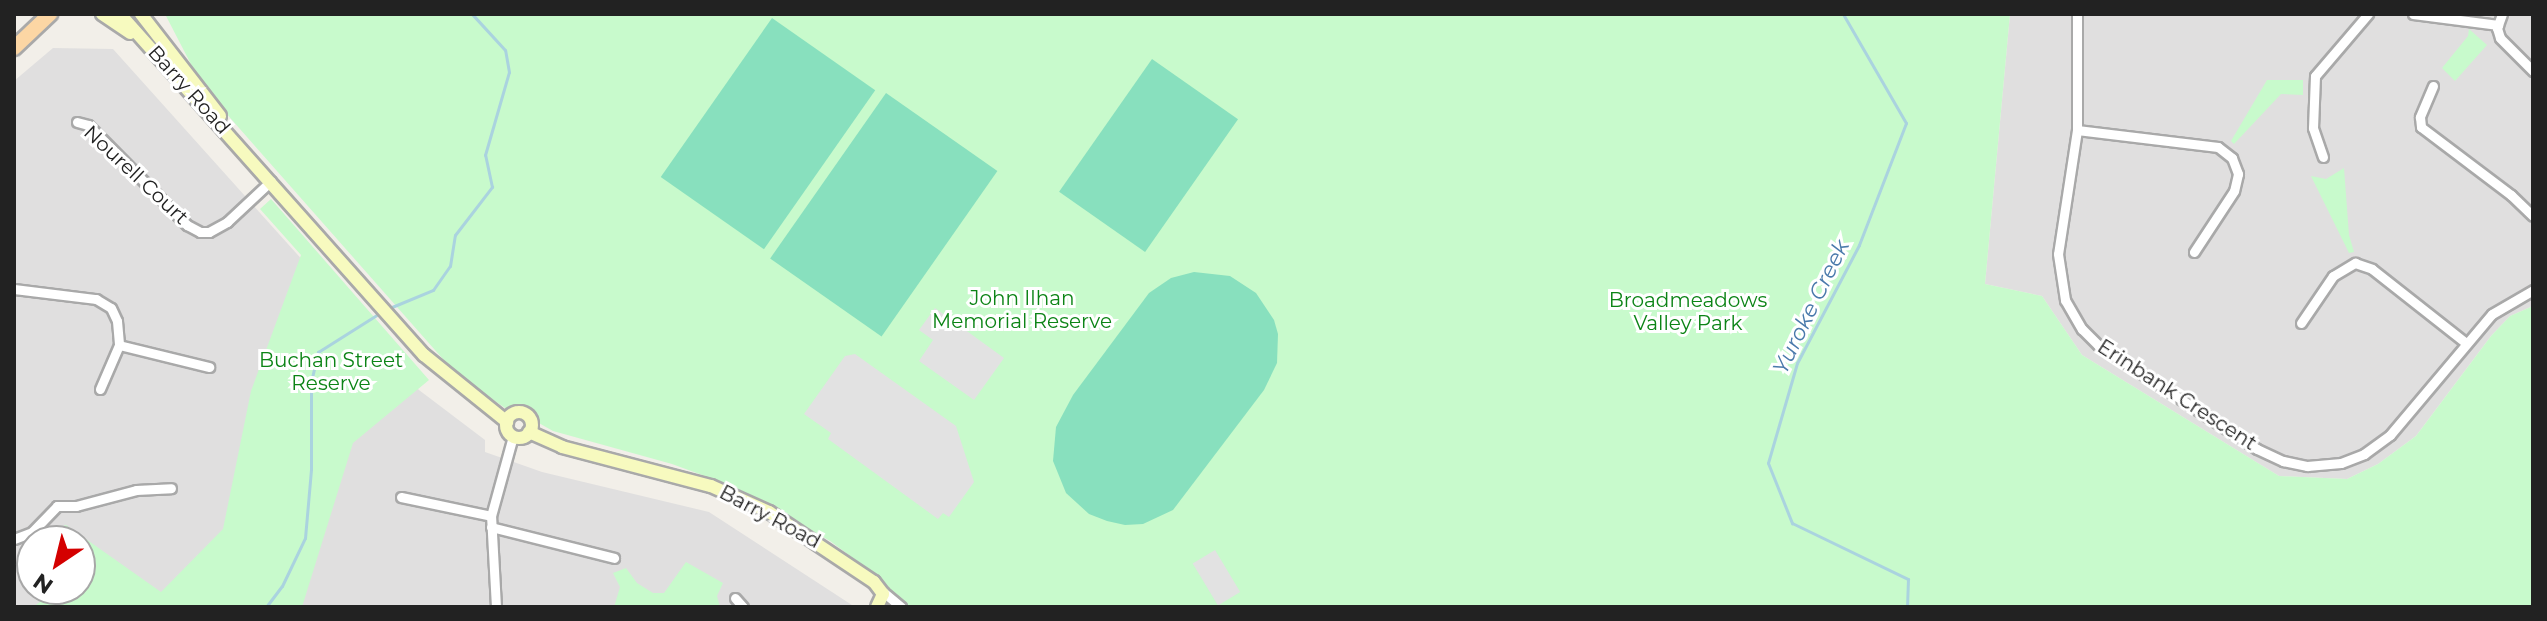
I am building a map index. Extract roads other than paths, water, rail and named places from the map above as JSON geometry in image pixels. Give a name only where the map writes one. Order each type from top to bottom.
[{"type":"main road","points":[[14,48],[50,14]]},
{"type":"street","points":[[102,14],[152,49]]},
{"type":"street","name":"Barry Road","points":[[120,14],[395,323],[448,378],[507,422]]},
{"type":"street","name":"Barry Road","points":[[141,14],[258,167]]},
{"type":"street","name":"Erinbank Crescent","points":[[2077,14],[2077,130],[2058,254],[2060,285],[2074,319],[2098,345],[2270,456],[2318,466],[2341,463],[2364,454],[2390,435],[2492,314],[2530,292]]},
{"type":"street","points":[[2323,157],[2313,128],[2315,76],[2368,14]]},
{"type":"street","points":[[2413,14],[2498,25]]},
{"type":"street","points":[[2502,14],[2498,25],[2503,43],[2533,71]]},
{"type":"street","points":[[2433,86],[2420,117],[2421,127],[2511,195],[2533,216]]},
{"type":"street","name":"Nourell Court","points":[[77,122],[88,125],[187,225],[200,232],[209,232],[227,222],[271,181]]},
{"type":"street","points":[[2077,130],[2218,147],[2232,158],[2238,174],[2234,191],[2194,252]]},
{"type":"street","points":[[2301,323],[2333,276],[2355,263],[2372,269],[2466,343]]},
{"type":"street","points":[[14,289],[96,299],[111,308],[117,321],[119,345],[100,389]]},
{"type":"street","points":[[119,345],[209,367]]},
{"type":"street","points":[[496,607],[491,522],[513,436],[507,422],[514,413],[526,414],[531,420],[529,432],[524,436],[513,436]]},
{"type":"street","name":"Barry Road","points":[[529,432],[562,447],[677,475],[769,512],[827,548],[901,607]]},
{"type":"street","points":[[14,539],[32,532],[57,506],[76,506],[136,490],[171,488]]},
{"type":"street","points":[[401,497],[614,558]]},
{"type":"street","points":[[877,607],[882,591]]},
{"type":"street","points":[[735,598],[743,607]]},
{"type":"waterway","points":[[387,309],[433,290],[450,266],[455,235],[492,187],[485,155],[509,72],[505,50],[472,14]]},
{"type":"waterway","name":"Yuroke Creek","points":[[1843,14],[1906,123],[1859,245],[1797,363],[1768,463],[1792,523],[1908,579],[1907,607]]},
{"type":"waterway","points":[[266,607],[282,586],[305,538],[311,469],[311,382],[318,352],[380,313]]},
{"type":"park label","name":"John Ilhan Memorial Reserve","points":[[1022,310]]},
{"type":"park label","name":"Broadmeadows Valley Park","points":[[1688,312]]},
{"type":"park label","name":"Buchan Street Reserve","points":[[331,372]]}]
